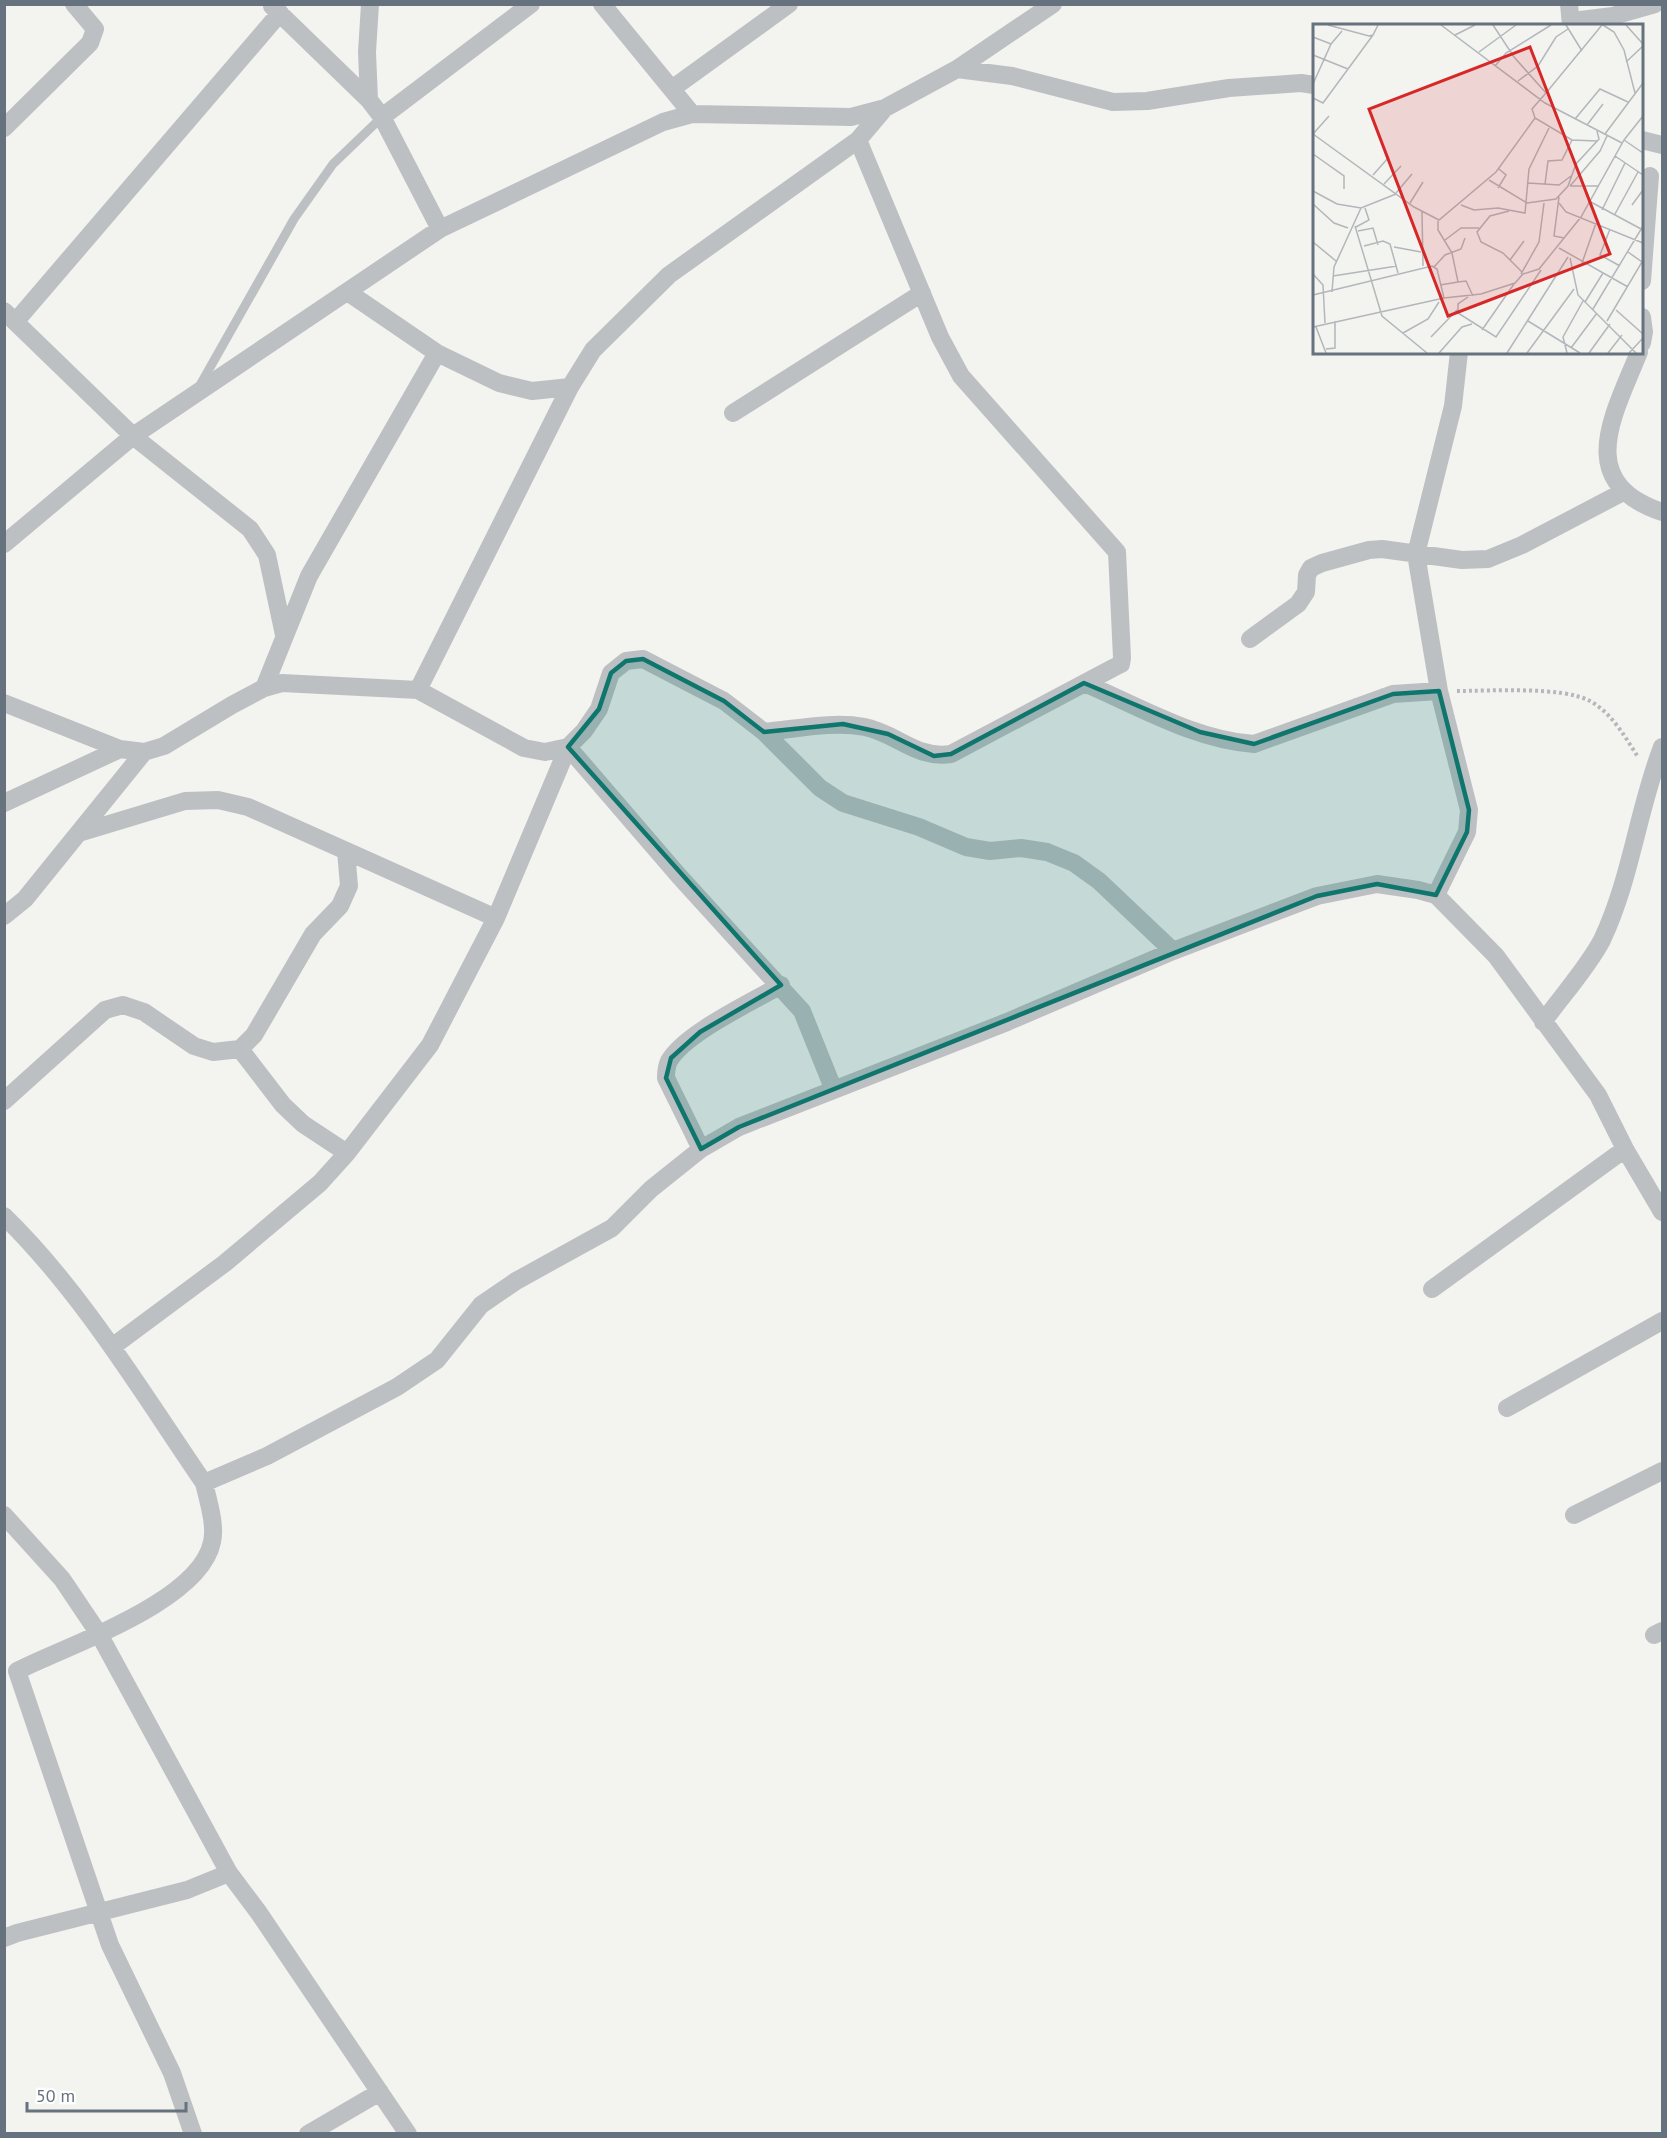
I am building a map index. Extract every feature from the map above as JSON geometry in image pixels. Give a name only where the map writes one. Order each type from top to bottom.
[{"type":"street","points":[[4,128],[90,43],[95,29],[74,4]]},
{"type":"street","points":[[369,100],[367,52],[370,4]]},
{"type":"street","points":[[382,117],[531,4]]},
{"type":"street","points":[[602,4],[692,114]]},
{"type":"street","points":[[673,88],[789,4]]},
{"type":"street","points":[[4,544],[133,436],[349,293],[440,229],[663,122],[692,114],[842,118],[885,108],[957,69],[1053,4]]},
{"type":"street","points":[[1571,17],[1613,16],[1655,4]]},
{"type":"street","points":[[284,634],[267,555],[250,529],[133,436],[10,316],[276,9],[369,100],[382,117],[440,229]]},
{"type":"street","points":[[957,69],[1012,76],[1113,102],[1147,101],[1239,87],[1301,82],[1313,85]]},
{"type":"street","points":[[418,690],[570,387],[593,350],[669,275],[858,140],[885,108]]},
{"type":"street","points":[[764,732],[843,724],[888,734],[916,750],[934,756],[951,754],[1120,664],[1122,658],[1116,552],[961,376],[940,337],[858,140]]},
{"type":"street","points":[[1643,140],[1662,145]]},
{"type":"street","points":[[1643,260],[1651,175]]},
{"type":"street","points":[[349,293],[437,353],[499,383],[532,391],[570,387]]},
{"type":"street","points":[[733,413],[922,293]]},
{"type":"street","points":[[264,688],[309,576],[437,353]]},
{"type":"street","points":[[1436,895],[1467,832],[1469,810],[1439,691],[1416,554],[1453,406],[1459,354]]},
{"type":"street","points":[[1638,354],[1611,422],[1606,463],[1623,492],[1640,505],[1662,512]]},
{"type":"street","points":[[1250,639],[1298,604],[1306,592],[1307,575],[1311,568],[1369,550],[1382,549],[1462,560],[1488,559],[1522,545],[1623,492]]},
{"type":"street","points":[[112,1347],[225,1263],[320,1183],[347,1154],[430,1045],[496,918],[568,747],[584,731],[599,709],[610,674],[626,661],[643,659],[724,701],[764,732],[820,788],[843,803],[919,827],[966,847],[990,851],[1021,848],[1047,852],[1074,863],[1100,881],[1173,951]]},
{"type":"street","points":[[4,703],[120,749],[144,752],[164,746],[264,688],[298,682],[418,690],[524,747],[545,752],[568,747]]},
{"type":"street","points":[[1084,683],[1200,732],[1230,742],[1254,744],[1393,694],[1439,691]]},
{"type":"street","points":[[568,747],[679,876],[802,1011],[833,1088]]},
{"type":"street","points":[[1543,1022],[1601,942],[1613,912],[1651,777],[1662,747]]},
{"type":"street","points":[[4,803],[120,749]]},
{"type":"street","points":[[4,916],[25,899],[144,752]]},
{"type":"street","points":[[79,833],[185,801],[218,800],[248,807],[496,918]]},
{"type":"street","points":[[4,1101],[105,1010],[123,1005],[144,1012],[194,1046],[213,1052],[240,1049],[254,1035],[313,934],[340,906],[350,886],[346,851]]},
{"type":"street","points":[[204,1483],[277,1450],[397,1387],[437,1360],[481,1305],[516,1281],[612,1228],[651,1189],[701,1149],[739,1127],[833,1088],[1007,1022],[1173,951],[1317,896],[1377,884],[1436,895],[1496,956],[1598,1095],[1625,1149],[1662,1212]]},
{"type":"street","points":[[701,1149],[666,1078],[666,1067],[671,1058],[700,1032],[781,986]]},
{"type":"street","points":[[240,1049],[283,1105],[303,1124],[347,1154]]},
{"type":"street","points":[[1432,1289],[1625,1149]]},
{"type":"street","points":[[4,1216],[28,1239],[112,1347],[204,1483],[210,1507],[213,1542],[198,1573],[176,1593],[99,1634],[11,1673],[100,1912],[110,1945],[172,2073],[192,2133]]},
{"type":"street","points":[[1507,1408],[1662,1321]]},
{"type":"street","points":[[1574,1515],[1662,1471]]},
{"type":"street","points":[[4,1515],[62,1580],[99,1634],[229,1873],[259,1913],[408,2133]]},
{"type":"street","points":[[4,1938],[187,1890],[229,1873]]},
{"type":"street","points":[[308,2133],[380,2092]]},
{"type":"lane","points":[[195,394],[294,219],[333,164],[382,117]]},
{"type":"path","points":[[1439,691],[1547,691],[1590,701],[1614,721],[1651,777]]},
{"type":"highlighted area","points":[[643,659],[724,701],[764,732],[843,724],[888,734],[934,756],[951,754],[1084,683],[1200,732],[1254,744],[1393,694],[1439,691],[1469,810],[1467,832],[1436,895],[1377,884],[1317,896],[739,1127],[701,1149],[666,1078],[671,1058],[700,1032],[781,985],[568,747],[599,709],[611,673],[626,661]]}]
